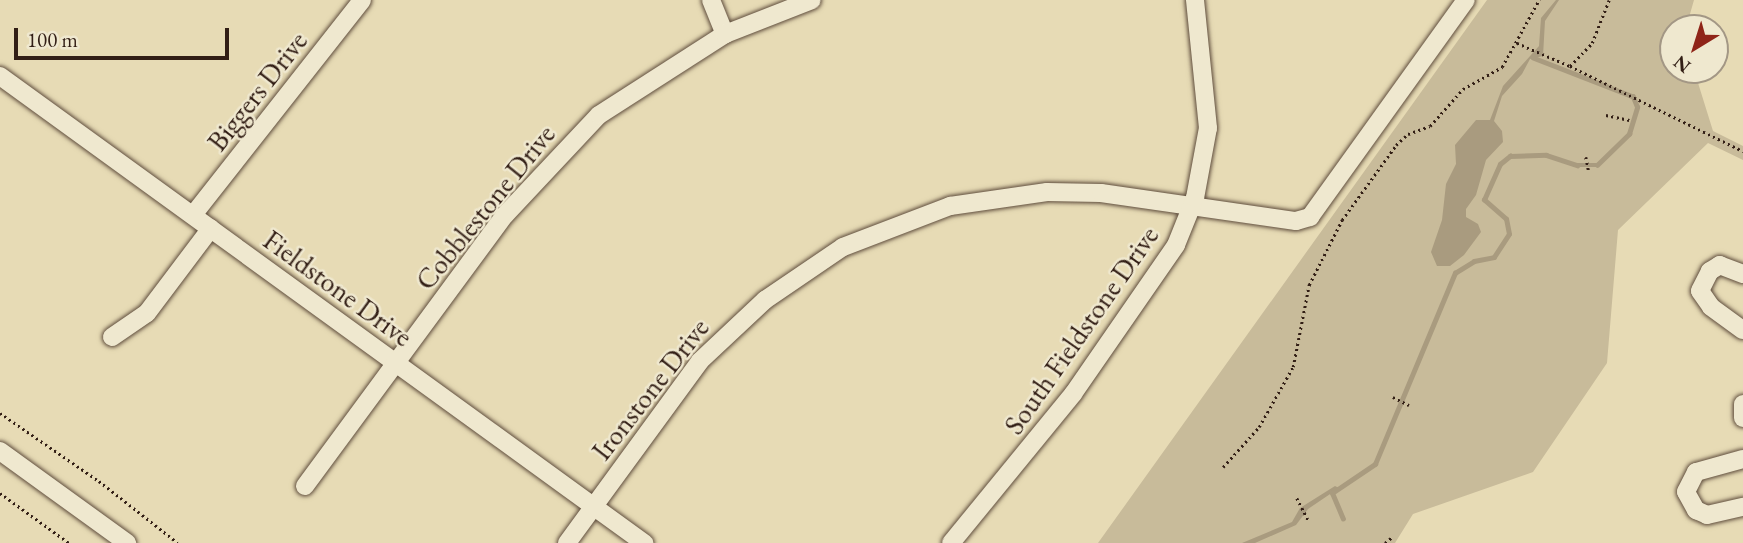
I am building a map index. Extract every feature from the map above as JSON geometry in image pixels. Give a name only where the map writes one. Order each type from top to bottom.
[{"type":"street","name":"Biggers Drive","points":[[193,215],[362,0]]},
{"type":"street","points":[[711,0],[725,34]]},
{"type":"street","name":"Cobblestone Drive","points":[[306,486],[505,215],[546,167],[599,115],[725,34],[812,0]]},
{"type":"street","name":"South Fieldstone Drive","points":[[951,543],[1025,457],[1157,276],[1176,245],[1205,158],[1208,128],[1195,0]]},
{"type":"street","name":"Ironstone Drive","points":[[567,543],[700,361],[729,330],[843,247],[950,206],[1036,194],[1101,193],[1189,208],[1296,221],[1310,217],[1466,0]]},
{"type":"street","name":"Fieldstone Drive","points":[[0,76],[644,543]]},
{"type":"street","points":[[112,337],[161,297],[211,228]]},
{"type":"street","points":[[1743,274],[1720,265],[1710,271],[1700,290],[1711,307],[1743,330]]},
{"type":"street","points":[[1743,404],[1743,418]]},
{"type":"street","points":[[0,451],[127,543]]},
{"type":"street","points":[[1743,459],[1696,472],[1686,492],[1696,510],[1707,515],[1743,507]]},
{"type":"path","points":[[1223,467],[1259,427],[1293,367],[1309,285],[1342,220],[1396,145],[1408,134],[1430,126],[1463,89],[1502,67],[1539,0]]},
{"type":"path","points":[[1570,66],[1592,43],[1609,0]]},
{"type":"path","points":[[1517,43],[1743,150]]},
{"type":"path","points":[[1606,115],[1629,120]]},
{"type":"path","points":[[1586,157],[1589,173]]},
{"type":"path","points":[[1392,397],[1409,405]]},
{"type":"path","points":[[0,413],[99,481],[178,543]]},
{"type":"path","points":[[0,493],[69,543]]},
{"type":"path","points":[[1297,499],[1309,522]]},
{"type":"path","points":[[1385,543],[1392,537]]},
{"type":"shaded area","points":[[1487,0],[1694,0],[1690,14],[1659,14],[1659,84],[1698,84],[1713,131],[1743,146],[1743,160],[1708,143],[1618,230],[1607,363],[1533,472],[1413,514],[1395,543],[1098,543]]},
{"type":"shaded area","points":[[1556,0],[1559,0],[1545,21],[1543,56],[1530,59],[1522,74],[1502,96],[1494,121],[1502,131],[1503,142],[1486,160],[1476,195],[1466,209],[1466,217],[1478,224],[1481,232],[1464,255],[1450,266],[1437,266],[1431,252],[1442,220],[1446,184],[1456,164],[1455,145],[1476,120],[1490,120],[1503,86],[1539,46],[1541,18]]},
{"type":"shaded area","points":[[1335,486],[1339,488],[1308,509],[1296,525],[1255,543],[1242,543],[1292,522],[1300,508]]},
{"type":"waterway","points":[[1343,519],[1332,493],[1375,464],[1455,273],[1474,261],[1494,257],[1509,234],[1506,219],[1484,200],[1500,164],[1510,156],[1546,155],[1577,165],[1597,165],[1629,134],[1637,107],[1633,97],[1533,58]]}]
